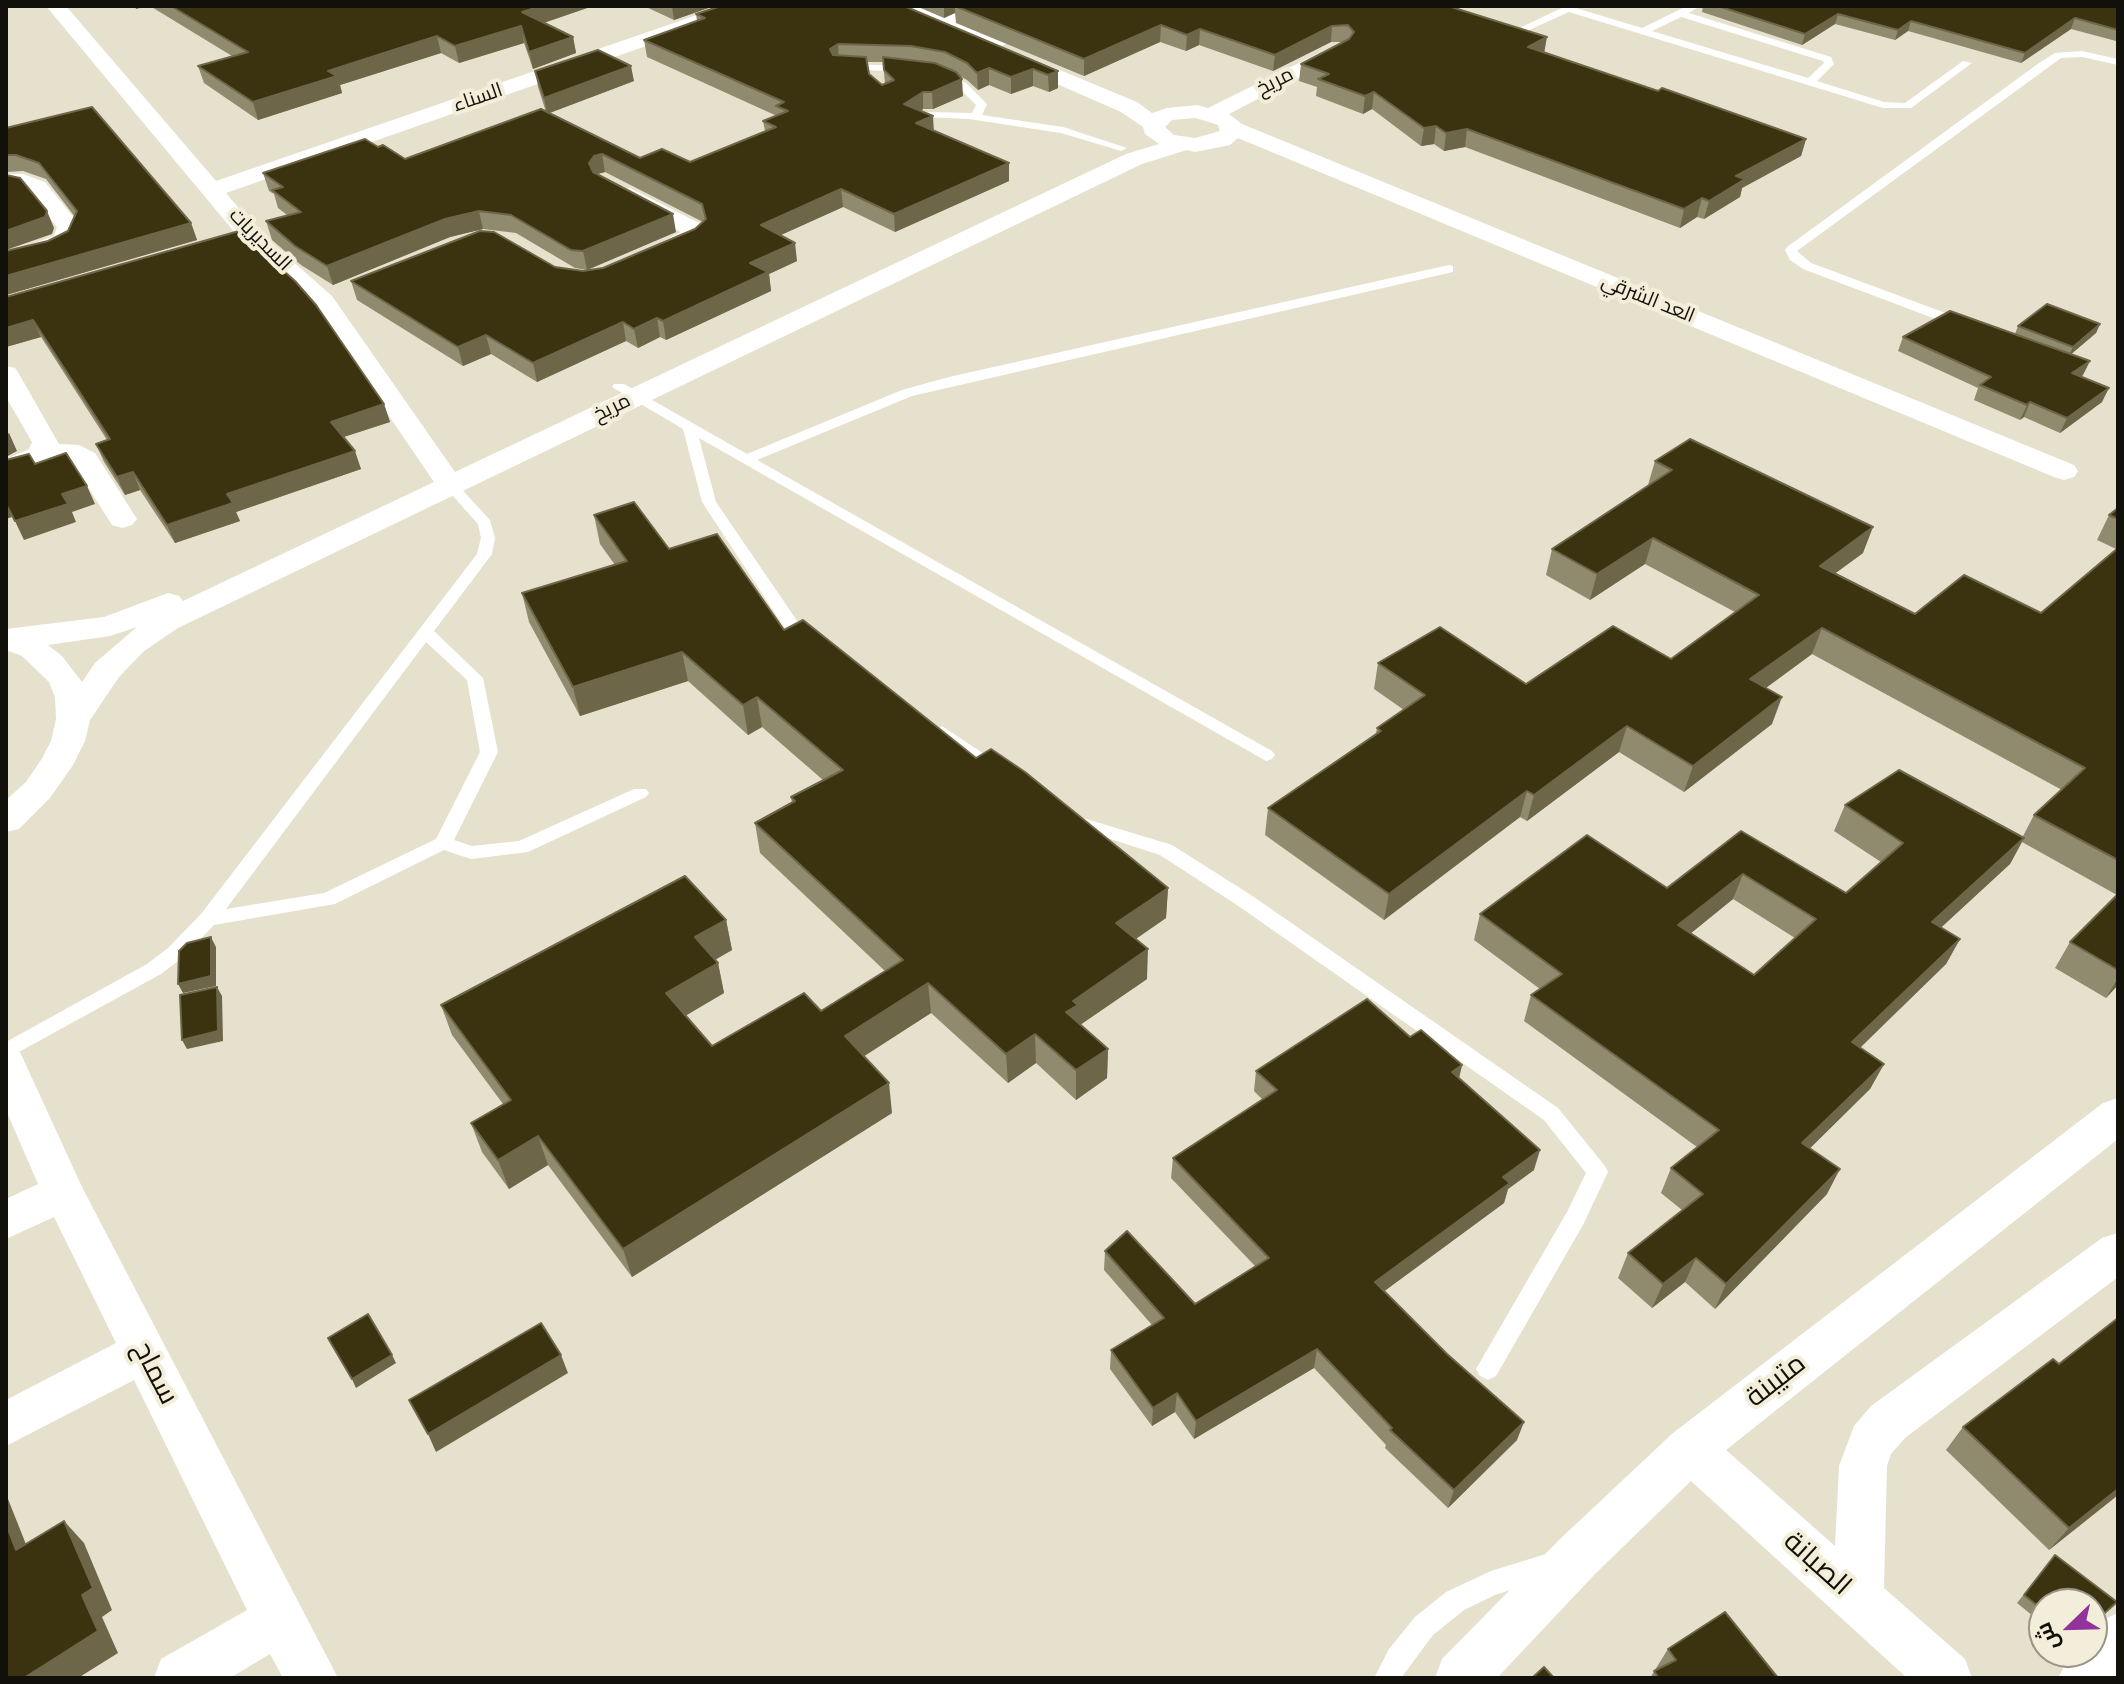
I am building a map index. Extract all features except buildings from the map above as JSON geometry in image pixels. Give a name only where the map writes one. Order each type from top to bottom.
[{"type":"street","name":"السديريات","points":[[56,6],[249,235],[323,301],[444,478]]},
{"type":"street","name":"السناء","points":[[213,190],[742,6]]},
{"type":"street","points":[[913,9],[957,16],[1144,101],[1182,111],[1212,114]]},
{"type":"street","points":[[913,9],[1129,107],[1167,140],[1184,144]]},
{"type":"street","name":"مريخ","points":[[1212,114],[1339,49]]},
{"type":"street","name":"مريخ","points":[[628,392],[1121,148],[1153,127],[1161,117],[1182,111]]},
{"type":"street","name":"العد الشرقي","points":[[1212,114],[1226,120],[1232,128],[2064,471]]},
{"type":"street","name":"مريخ","points":[[8,639],[110,626],[154,610],[1134,159],[1184,144],[1205,145],[1222,140],[1232,128]]},
{"type":"street","points":[[6,181],[23,181],[37,187],[69,227],[65,240],[45,250],[6,261]]},
{"type":"street","points":[[606,182],[695,230],[688,240],[633,264]]},
{"type":"street","points":[[219,244],[249,235]]},
{"type":"street","points":[[323,301],[350,289]]},
{"type":"street","points":[[6,374],[46,442],[41,454]]},
{"type":"street","points":[[6,469],[41,454],[69,451],[85,459],[122,519]]},
{"type":"street","name":"مريخ","points":[[9,822],[56,765],[68,741],[73,719],[107,670],[133,644],[167,621],[444,478]]},
{"type":"street","points":[[8,639],[33,649],[51,663],[64,679],[72,697],[73,719]]},
{"type":"street","name":"سماح","points":[[6,1063],[63,1192],[279,1620],[312,1678]]},
{"type":"street","name":"متيبنة","points":[[1461,1678],[1578,1556],[1690,1449],[2118,1115]]},
{"type":"street","points":[[6,1220],[63,1192]]},
{"type":"street","points":[[1858,1601],[1863,1466],[1871,1442],[1888,1422],[2118,1252]]},
{"type":"street","points":[[6,1424],[144,1351]]},
{"type":"street","name":"الصبانة","points":[[1690,1449],[1946,1678]]},
{"type":"street","points":[[180,1678],[279,1620]]},
{"type":"street","points":[[2084,1678],[2118,1639]]},
{"type":"lane","points":[[1643,31],[1695,6]]},
{"type":"lane","points":[[1514,33],[1570,7],[1883,105],[1907,106],[1967,63]]},
{"type":"lane","points":[[1682,14],[1827,59],[1829,64],[1808,84]]},
{"type":"lane","points":[[1981,331],[1807,266],[1794,257],[1791,250],[2059,55],[2082,54],[2118,62]]},
{"type":"lane","points":[[839,67],[874,73],[940,74],[962,85],[982,104],[976,117]]},
{"type":"lane","points":[[925,115],[976,117],[1063,130],[1121,148]]},
{"type":"lane","points":[[747,459],[860,411],[942,383],[1449,269]]},
{"type":"lane","points":[[628,392],[1266,755]]},
{"type":"lane","points":[[689,427],[709,502],[794,629],[819,647]]},
{"type":"lane","points":[[6,1051],[154,969],[208,919],[484,554],[488,538],[485,523],[444,478]]},
{"type":"lane","points":[[208,919],[328,899],[443,843],[489,752],[475,678],[425,632]]},
{"type":"lane","points":[[923,719],[1014,782]]},
{"type":"lane","points":[[443,843],[471,853],[522,847],[640,793]]},
{"type":"lane","points":[[1053,809],[1066,818],[1166,850],[1244,900],[1551,1114],[1597,1172],[1575,1218],[1488,1369]]},
{"type":"lane","points":[[1387,1678],[1398,1658],[1424,1626],[1455,1601],[1491,1584],[1578,1556]]}]
